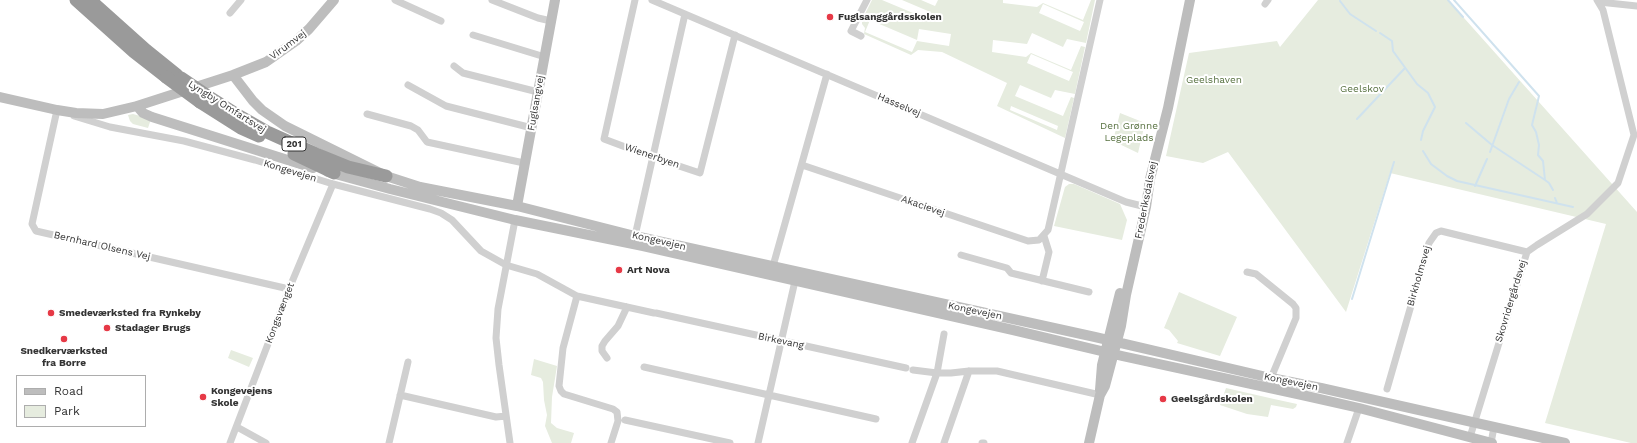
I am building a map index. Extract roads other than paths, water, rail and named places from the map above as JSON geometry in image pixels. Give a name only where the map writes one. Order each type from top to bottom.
[{"type":"highway","name":"201","points":[[76,0],[134,52],[171,76],[241,128],[333,179]]},
{"type":"highway","name":"Lyngby Omfartsvej","points":[[90,0],[146,50],[171,76]]},
{"type":"highway","name":"Lyngby Omfartsvej","points":[[204,100],[316,154],[348,167],[386,176]]},
{"type":"main road","name":"Virumvej","points":[[233,76],[266,62],[282,52],[309,29],[334,0]]},
{"type":"main road","name":"Fuglsangvej","points":[[517,206],[555,0]]},
{"type":"main road","name":"Frederiksdalsvej","points":[[1143,207],[1186,0]]},
{"type":"main road","name":"Frederiksdalsvej","points":[[1089,443],[1100,395],[1101,374],[1111,347],[1125,273],[1168,108],[1190,0]]},
{"type":"main road","name":"Kongevejen","points":[[0,97],[57,110],[103,114],[136,106],[233,76]]},
{"type":"main road","name":"201","points":[[233,76],[253,101],[268,115],[298,132],[386,176]]},
{"type":"main road","name":"201","points":[[136,106],[143,113],[152,117],[300,164],[333,179]]},
{"type":"main road","name":"Kongevejen","points":[[386,176],[420,187],[517,206],[635,236],[773,266],[1111,347],[1232,379],[1359,408],[1491,443]]},
{"type":"main road","name":"Kongevejen","points":[[333,179],[390,189],[515,220],[1040,336],[1186,358],[1564,443]]},
{"type":"street","points":[[230,13],[241,0]]},
{"type":"street","points":[[395,0],[441,21]]},
{"type":"street","points":[[492,0],[551,22]]},
{"type":"street","name":"Wienerbyen","points":[[635,0],[604,139],[652,157],[700,172],[735,35]]},
{"type":"street","name":"Hasselvej","points":[[652,0],[1126,202],[1143,207]]},
{"type":"street","points":[[861,36],[851,31],[867,0]]},
{"type":"street","points":[[1042,281],[1049,252],[1044,236],[1048,230],[1100,0]]},
{"type":"street","points":[[1598,1],[1637,6]]},
{"type":"street","name":"Skovridergårdsvej","points":[[1470,437],[1527,252],[1586,214],[1618,183],[1636,136],[1603,10],[1598,1]]},
{"type":"street","points":[[635,236],[685,14]]},
{"type":"street","points":[[474,35],[544,57]]},
{"type":"street","points":[[454,66],[463,73],[538,92]]},
{"type":"street","points":[[773,266],[827,74]]},
{"type":"street","points":[[408,85],[446,106],[532,128]]},
{"type":"street","name":"Kongevejen","points":[[57,110],[110,127],[184,141],[333,179],[441,213],[458,226],[481,251],[506,264],[537,274],[577,296]]},
{"type":"street","name":"Bernhard Olsens Vej","points":[[57,110],[32,224],[36,231],[289,289]]},
{"type":"street","points":[[367,114],[411,126],[418,130],[427,142],[524,163]]},
{"type":"street","name":"Akacievej","points":[[802,165],[1028,241],[1034,241],[1044,236]]},
{"type":"street","name":"Kongsvænget","points":[[230,443],[333,179]]},
{"type":"street","points":[[510,443],[496,338],[498,309],[515,220]]},
{"type":"street","name":"Birkholmsvej","points":[[1387,389],[1429,243],[1436,233],[1441,231],[1527,252]]},
{"type":"street","points":[[961,255],[1007,268],[1011,273],[1089,292]]},
{"type":"street","points":[[1247,272],[1256,274],[1296,308],[1296,318],[1271,378]]},
{"type":"street","points":[[758,443],[795,281]]},
{"type":"street","points":[[577,296],[563,348],[559,386],[564,394],[614,409],[617,412],[618,420],[611,443]]},
{"type":"street","name":"Birkevang","points":[[577,296],[909,369],[937,373],[951,373],[969,370],[997,371],[1100,395]]},
{"type":"street","points":[[607,358],[602,351],[602,346],[618,326],[627,307]]},
{"type":"street","points":[[912,443],[937,373],[944,334]]},
{"type":"street","points":[[389,443],[408,362]]},
{"type":"street","points":[[644,367],[876,419]]},
{"type":"street","points":[[944,443],[969,370]]},
{"type":"street","points":[[400,395],[496,417],[506,416]]},
{"type":"street","points":[[1347,443],[1359,408]]},
{"type":"street","points":[[625,420],[730,443]]},
{"type":"street","points":[[237,427],[266,443]]},
{"type":"street","points":[[1491,443],[1494,427]]},
{"type":"waterway","points":[[1448,0],[1463,17]]},
{"type":"waterway","points":[[1454,0],[1539,96],[1532,125],[1536,132],[1539,145],[1538,155],[1543,161],[1545,180],[1549,183],[1553,190]]},
{"type":"waterway","points":[[1340,1],[1350,14],[1376,31]]},
{"type":"waterway","points":[[1380,33],[1392,41],[1393,51],[1417,84],[1428,93],[1435,107],[1423,131],[1421,140]]},
{"type":"waterway","points":[[1357,119],[1405,68]]},
{"type":"waterway","points":[[1490,152],[1509,99],[1519,82]]},
{"type":"waterway","points":[[1466,123],[1492,145],[1545,180]]},
{"type":"waterway","points":[[1423,151],[1431,164],[1447,176],[1457,181],[1573,207]]},
{"type":"waterway","points":[[1475,186],[1487,159]]},
{"type":"waterway","points":[[1352,299],[1394,162]]},
{"type":"waterway","points":[[1555,198],[1557,203]]},
{"type":"place","name":"Fuglsanggårdsskolen","points":[[830,17]]},
{"type":"place","name":"Art Nova","points":[[619,270]]},
{"type":"place","name":"Smedeværksted fra Rynkeby","points":[[51,313]]},
{"type":"place","name":"Stadager Brugs","points":[[107,328]]},
{"type":"place","name":"Snedkerværksted fra Borre","points":[[64,339]]},
{"type":"place","name":"Kongevejens Skole","points":[[203,397]]},
{"type":"place","name":"Geelsgårdskolen","points":[[1163,399]]},
{"type":"park label","name":"Geelshaven","points":[[1214,80]]},
{"type":"park label","name":"Geelskov","points":[[1362,89]]},
{"type":"park label","name":"Den Grønne Legeplads","points":[[1129,132]]}]
